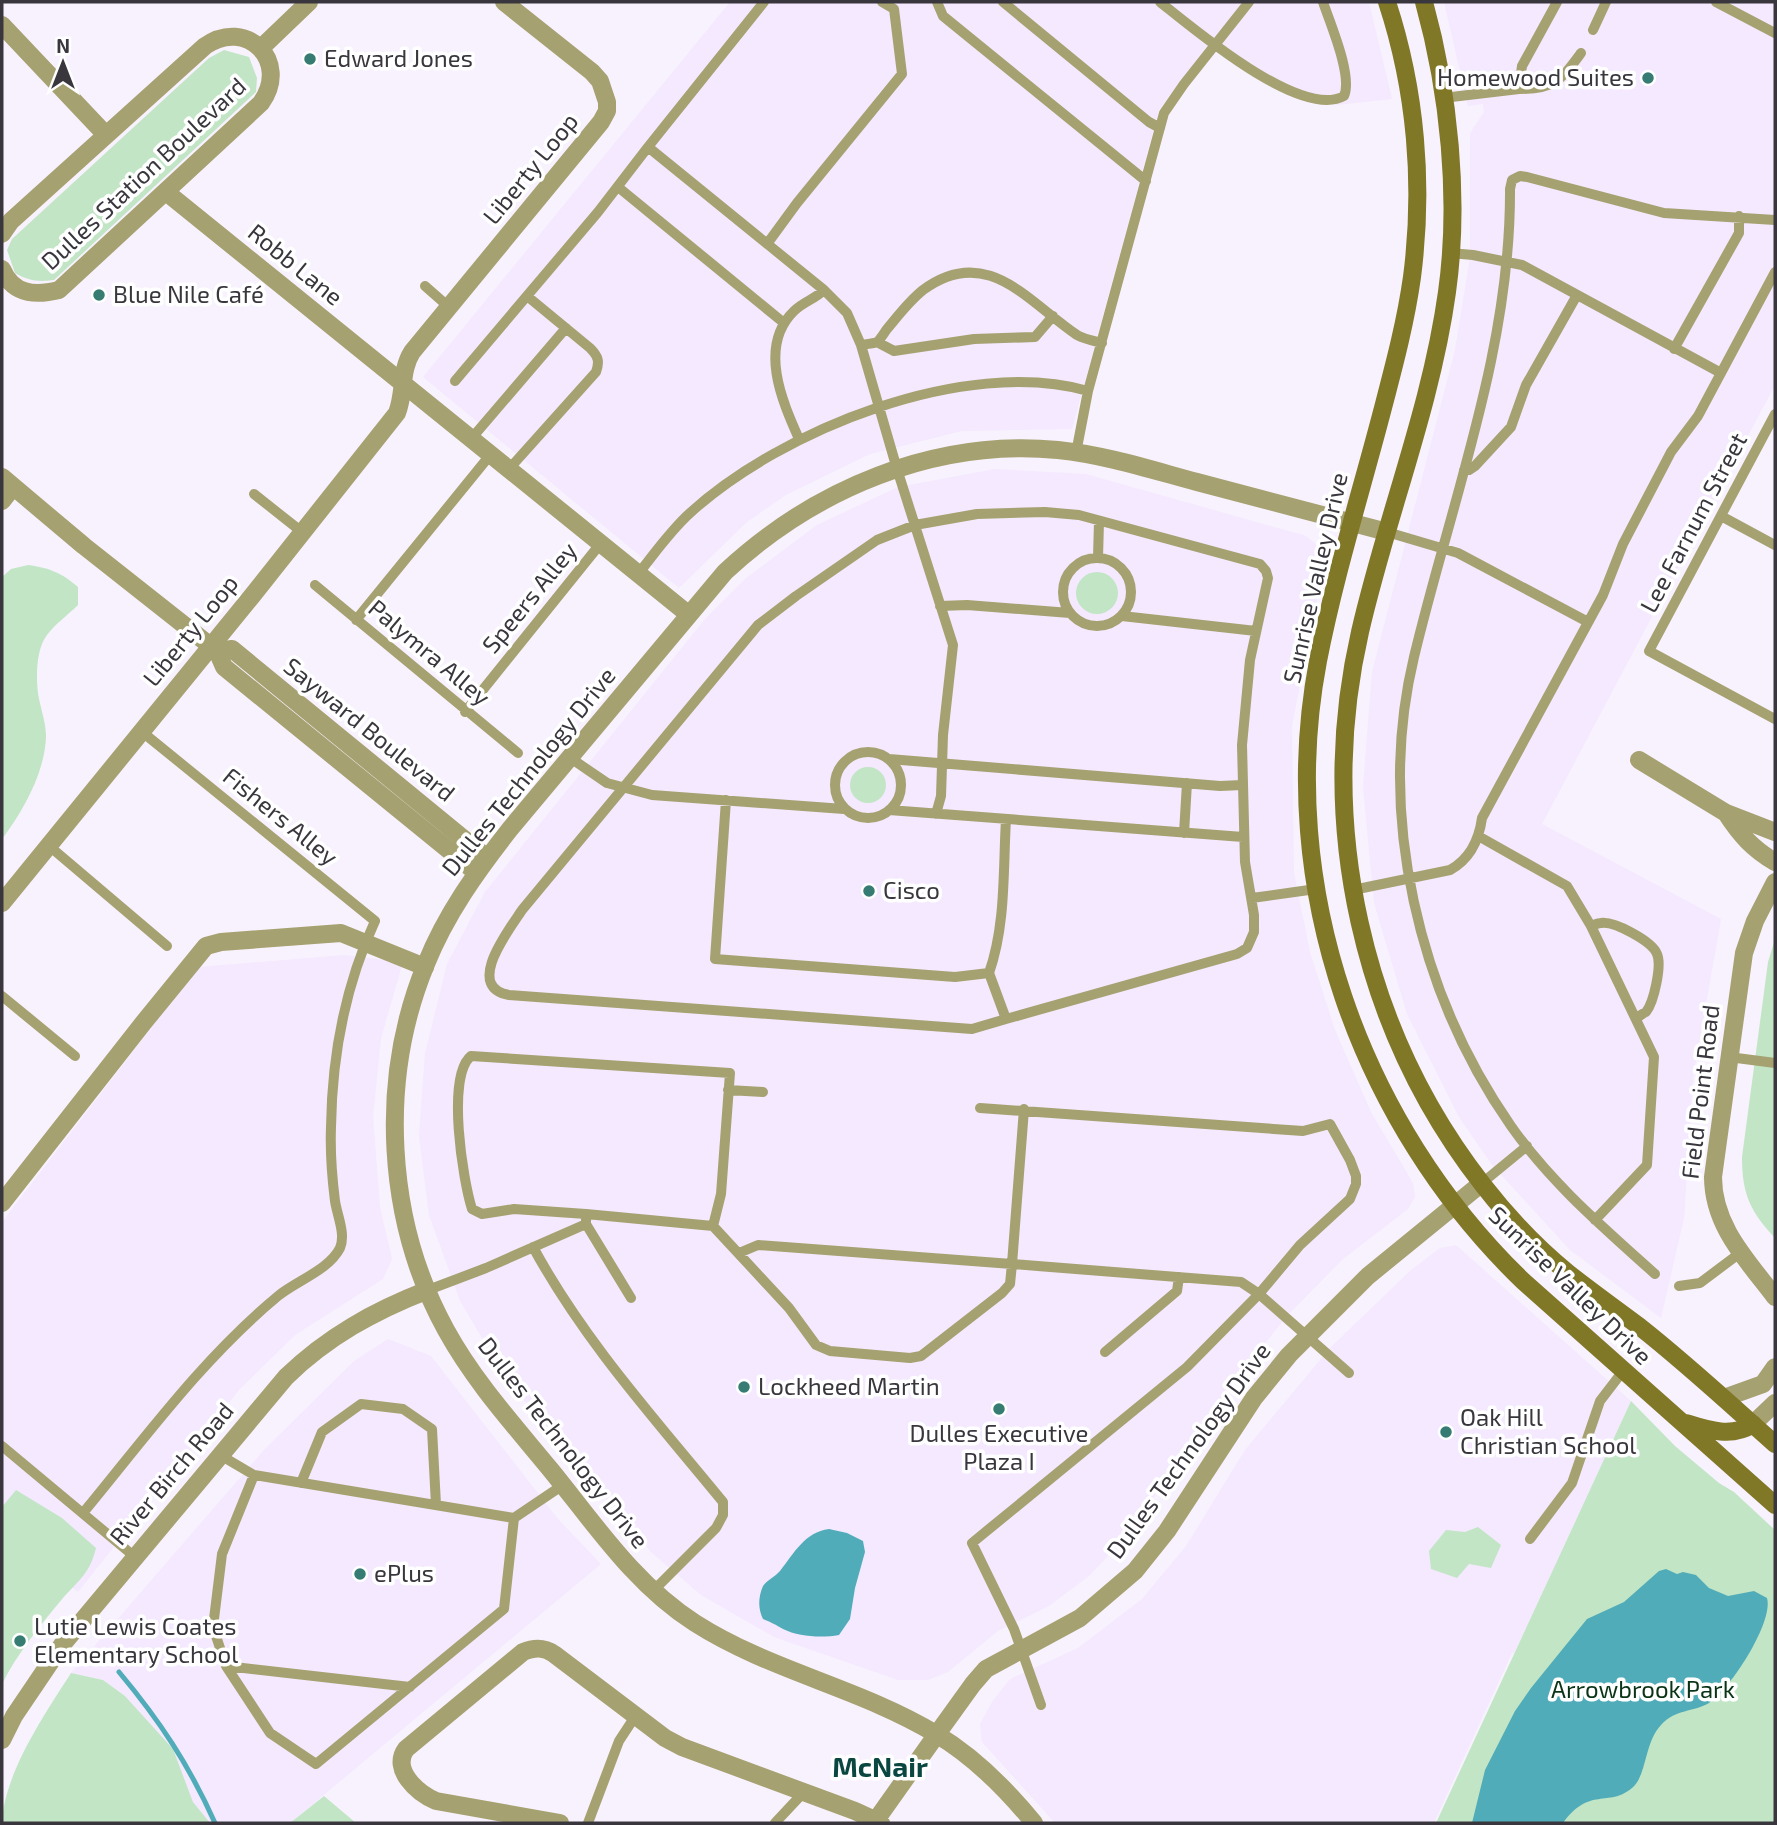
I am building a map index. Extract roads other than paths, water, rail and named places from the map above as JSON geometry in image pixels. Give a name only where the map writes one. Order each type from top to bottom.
[{"type":"main road","name":"Sunrise Valley Drive","points":[[1387,2],[1406,77],[1415,133],[1418,175],[1417,227],[1412,278],[1402,333],[1326,623],[1310,723],[1307,791],[1316,889],[1341,991],[1365,1054],[1405,1132],[1428,1170],[1455,1206],[1505,1264],[1775,1505]]},
{"type":"main road","name":"Sunrise Valley Drive","points":[[1424,2],[1436,51],[1443,98],[1452,189],[1450,253],[1435,362],[1361,628],[1349,693],[1343,792],[1346,847],[1368,956],[1389,1022],[1402,1052],[1438,1118],[1482,1183],[1552,1259],[1643,1329],[1775,1444]]},
{"type":"main road","points":[[1679,1421],[1730,1432],[1746,1429],[1753,1424]]},
{"type":"street","name":"Dulles Station Boulevard","points":[[261,48],[309,2]]},
{"type":"street","name":"Liberty Loop","points":[[2,903],[141,730],[214,649],[302,532],[397,413],[398,380],[409,357],[601,122],[607,111],[605,90],[592,72],[504,2]]},
{"type":"street","points":[[2,25],[106,135]]},
{"type":"street","name":"Dulles Station Boulevard","points":[[2,234],[11,221],[216,38],[230,36],[250,40],[261,48],[271,68],[267,95],[251,113],[59,290],[40,295],[26,293],[4,280]]},
{"type":"street","name":"Robb Lane","points":[[166,192],[398,380]]},
{"type":"street","points":[[398,380],[688,614]]},
{"type":"street","name":"Dulles Technology Drive","points":[[1387,532],[1128,463],[1076,453],[1032,449],[952,455],[897,469],[841,491],[789,520],[735,563],[688,614],[482,865],[447,919],[425,967],[408,1018],[401,1053],[396,1088],[395,1137],[403,1210],[428,1290],[445,1329],[472,1371],[563,1485],[653,1591],[692,1621],[742,1649],[800,1675],[875,1703],[937,1734],[979,1676],[993,1665],[1065,1628],[1096,1607],[1145,1559],[1167,1531],[1254,1398],[1307,1336],[1368,1276],[1482,1183]]},
{"type":"street","name":"Sayward Boulevard","points":[[6,488],[214,649],[224,667],[482,865]]},
{"type":"street","points":[[1639,760],[1726,813],[1775,832]]},
{"type":"street","points":[[1726,813],[1744,840],[1775,862]]},
{"type":"street","name":"Field Point Road","points":[[1775,882],[1746,943],[1728,1057],[1713,1189],[1722,1222],[1741,1253],[1775,1297]]},
{"type":"street","points":[[2,1203],[206,946],[220,942],[341,933],[425,967]]},
{"type":"street","name":"River Birch Road","points":[[2,1740],[14,1716],[62,1645],[272,1392],[315,1351],[375,1313],[428,1290]]},
{"type":"street","points":[[1724,1398],[1763,1384],[1775,1367]]},
{"type":"street","points":[[1753,1424],[1775,1403]]},
{"type":"street","points":[[560,1823],[436,1801],[420,1791],[403,1770],[401,1762],[403,1752],[523,1652],[534,1648],[554,1654],[665,1738],[682,1747],[877,1822],[937,1734],[988,1776],[1034,1823]]},
{"type":"lane","points":[[456,381],[618,187],[764,2]]},
{"type":"lane","points":[[767,244],[902,74],[894,9],[882,2]]},
{"type":"lane","points":[[937,2],[943,16],[1146,181]]},
{"type":"lane","points":[[1003,2],[1149,122],[1160,128]]},
{"type":"lane","points":[[1160,2],[1216,45],[1278,86],[1333,100],[1342,98],[1347,85],[1339,48],[1323,2]]},
{"type":"lane","points":[[1076,453],[1088,391],[1164,113],[1249,2]]},
{"type":"lane","points":[[1519,89],[1522,66],[1557,2]]},
{"type":"lane","points":[[1593,30],[1606,2]]},
{"type":"lane","points":[[1716,2],[1775,33]]},
{"type":"lane","points":[[1443,98],[1541,87],[1559,81],[1581,53]]},
{"type":"lane","points":[[648,147],[840,303],[861,345],[953,645],[941,796],[936,814]]},
{"type":"lane","points":[[1655,1274],[1557,1183],[1496,1103],[1468,1054],[1426,949],[1414,903],[1401,811],[1400,757],[1409,680],[1499,331],[1508,261],[1510,189],[1513,180],[1520,176],[1664,213],[1775,219]]},
{"type":"lane","points":[[618,187],[784,323]]},
{"type":"lane","points":[[1674,349],[1739,233],[1739,216]]},
{"type":"lane","points":[[1450,253],[1522,265],[1721,373]]},
{"type":"lane","points":[[1353,890],[1411,879],[1457,866],[1464,861],[1479,837],[1482,818],[1603,595],[1623,544],[1665,464],[1698,416],[1775,272]]},
{"type":"lane","points":[[861,345],[877,342],[921,292],[941,279],[965,273],[1005,281],[1025,293],[1079,337],[1102,343]]},
{"type":"lane","points":[[425,286],[450,307]]},
{"type":"lane","points":[[799,439],[786,410],[777,371],[777,343],[784,323],[793,312],[815,299],[824,290]]},
{"type":"lane","points":[[1464,470],[1475,466],[1511,427],[1526,385],[1577,295]]},
{"type":"lane","points":[[509,469],[596,372],[599,365],[598,356],[527,296]]},
{"type":"lane","points":[[877,342],[894,351],[974,339],[1035,337],[1053,316]]},
{"type":"lane","points":[[471,439],[566,328]]},
{"type":"lane","points":[[638,573],[690,513],[775,452],[828,425],[920,396],[981,385],[1044,384],[1088,391]]},
{"type":"lane","name":"Lee Farnum Street","points":[[1775,414],[1649,651],[1775,719]]},
{"type":"lane","points":[[356,620],[491,454]]},
{"type":"lane","points":[[254,494],[302,532]]},
{"type":"lane","points":[[1045,512],[1079,515],[1260,564],[1266,571],[1268,578],[1256,631],[1245,705],[1243,837],[1254,932],[1247,948],[1237,954],[972,1029],[509,995],[496,991],[489,983],[489,971],[522,910],[758,625],[877,540],[915,525],[977,513],[1045,512]]},
{"type":"lane","points":[[1721,516],[1775,545]]},
{"type":"lane","points":[[1098,558],[1099,521]]},
{"type":"lane","points":[[1387,532],[1443,548],[1500,574],[1588,622]]},
{"type":"lane","name":"Speers Alley","points":[[465,712],[601,543]]},
{"type":"lane","points":[[1098,558],[1119,566],[1126,573],[1131,586],[1131,598],[1122,616],[1109,625],[1096,627],[1082,624],[1070,613],[1063,601],[1062,588],[1067,575],[1083,561],[1098,558]]},
{"type":"lane","name":"Palymra Alley","points":[[315,585],[465,712],[518,752]]},
{"type":"lane","points":[[940,606],[967,605],[1070,613]]},
{"type":"lane","points":[[1122,616],[1256,631]]},
{"type":"lane","name":"Fishers Alley","points":[[141,730],[375,921],[366,942]]},
{"type":"lane","points":[[889,810],[900,794],[901,784],[900,775],[888,759],[879,754],[858,754],[848,758],[835,777],[838,799],[852,814],[871,818],[889,810],[1243,837]]},
{"type":"lane","points":[[569,757],[607,783],[652,795],[844,808]]},
{"type":"lane","points":[[888,759],[1242,785]]},
{"type":"lane","points":[[1184,833],[1187,783]]},
{"type":"lane","points":[[726,800],[715,959],[955,977],[989,973]]},
{"type":"lane","points":[[1006,819],[999,929],[995,957],[989,973],[1006,1019]]},
{"type":"lane","points":[[1479,837],[1567,886],[1591,926],[1654,1057],[1647,1165],[1595,1220]]},
{"type":"lane","points":[[48,845],[167,946]]},
{"type":"lane","points":[[1252,898],[1316,889]]},
{"type":"lane","points":[[1591,926],[1602,922],[1609,924],[1641,938],[1655,950],[1659,968],[1652,998],[1646,1012],[1637,1018]]},
{"type":"lane","points":[[83,1513],[218,1352],[249,1320],[282,1292],[331,1259],[340,1247],[342,1236],[331,1166],[333,1074],[347,1000],[366,942]]},
{"type":"lane","points":[[2,996],[75,1056]]},
{"type":"lane","points":[[713,1226],[720,1194],[730,1073],[478,1055],[467,1059],[461,1075],[459,1136],[463,1175],[472,1209],[482,1213],[514,1209],[586,1219],[713,1226],[789,1308],[820,1348],[830,1351],[910,1358],[920,1356],[1007,1288],[1011,1280],[1024,1109]]},
{"type":"lane","points":[[1728,1057],[1775,1063]]},
{"type":"lane","points":[[728,1090],[763,1092]]},
{"type":"lane","points":[[980,1108],[1024,1109],[1303,1131],[1330,1124],[1356,1176],[1354,1192],[1350,1199],[1300,1245],[1259,1294],[1187,1367],[972,1543],[1023,1650],[1041,1705]]},
{"type":"lane","points":[[1482,1183],[1527,1146]]},
{"type":"lane","points":[[428,1290],[533,1247],[586,1219]]},
{"type":"lane","points":[[586,1219],[631,1298]]},
{"type":"lane","points":[[739,1253],[758,1245],[1241,1282],[1259,1294],[1349,1373]]},
{"type":"lane","points":[[533,1247],[558,1292],[601,1352],[723,1502],[723,1515],[716,1528],[653,1591]]},
{"type":"lane","points":[[1679,1286],[1700,1283],[1741,1253]]},
{"type":"lane","points":[[1105,1352],[1177,1291],[1179,1277]]},
{"type":"lane","points":[[1530,1539],[1573,1483],[1600,1401],[1623,1371]]},
{"type":"lane","points":[[301,1483],[322,1432],[361,1404],[403,1409],[432,1429],[436,1506]]},
{"type":"lane","points":[[2,1446],[135,1557]]},
{"type":"lane","points":[[220,1455],[254,1475],[514,1518],[563,1485]]},
{"type":"lane","points":[[254,1475],[222,1554],[213,1627],[226,1667],[270,1733],[316,1763],[504,1609],[514,1518]]},
{"type":"lane","points":[[226,1667],[410,1687]]},
{"type":"lane","points":[[588,1823],[619,1741],[636,1715]]},
{"type":"lane","points":[[775,1823],[804,1792]]},
{"type":"water","points":[[829,1529],[847,1533],[863,1541],[865,1552],[850,1619],[839,1635],[818,1637],[796,1634],[763,1619],[759,1603],[763,1586],[780,1571],[807,1539]]},
{"type":"water","points":[[1666,1569],[1677,1574],[1683,1572],[1696,1575],[1709,1588],[1728,1596],[1754,1591],[1767,1598],[1764,1623],[1748,1655],[1728,1684],[1709,1703],[1679,1713],[1661,1725],[1651,1741],[1637,1783],[1623,1794],[1590,1801],[1573,1812],[1563,1823],[1472,1823],[1485,1770],[1515,1711],[1531,1688],[1587,1619],[1624,1602],[1659,1571]]},
{"type":"waterway","points":[[119,1672],[173,1744],[215,1823]]},
{"type":"place","name":"Edward Jones","points":[[310,59]]},
{"type":"place","name":"Homewood Suites","points":[[1648,78]]},
{"type":"place","name":"Blue Nile Café","points":[[99,295]]},
{"type":"place","name":"Cisco","points":[[869,891]]},
{"type":"place","name":"Lockheed Martin","points":[[744,1387]]},
{"type":"place","name":"Dulles Executive Plaza I","points":[[999,1409]]},
{"type":"place","name":"Oak Hill Christian School","points":[[1446,1432]]},
{"type":"place","name":"ePlus","points":[[360,1574]]},
{"type":"place","name":"Lutie Lewis Coates Elementary School","points":[[20,1641]]},
{"type":"district","name":"McNair","points":[[880,1767]]},
{"type":"park label","name":"Arrowbrook Park","points":[[1643,1690]]}]
